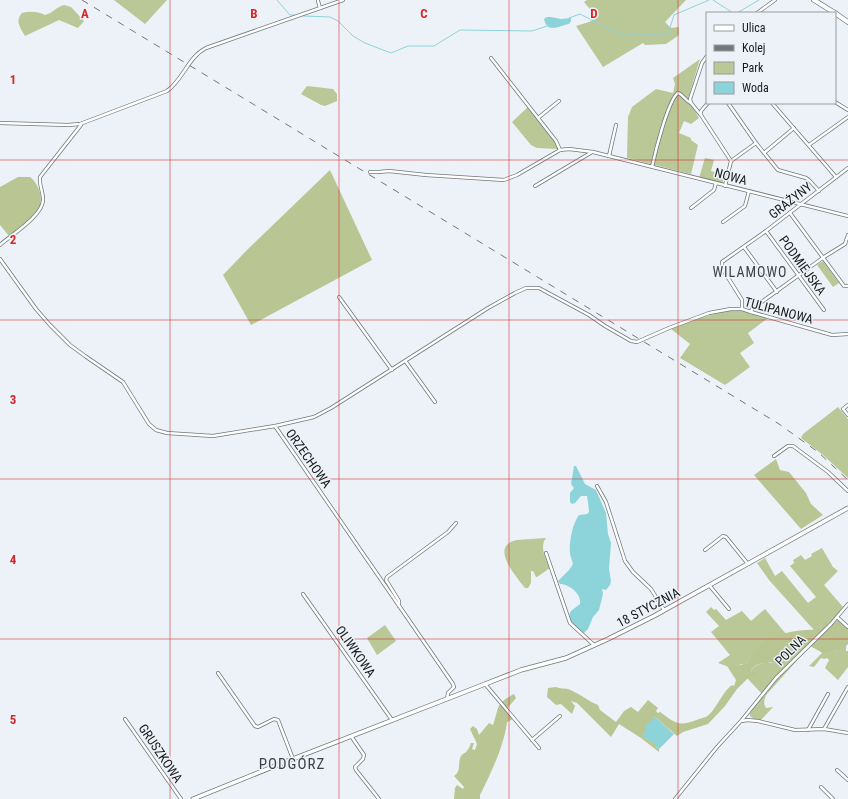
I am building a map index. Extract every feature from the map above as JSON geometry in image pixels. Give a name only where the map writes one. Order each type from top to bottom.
[{"type":"main road","points":[[814,0],[833,12]]},
{"type":"main road","points":[[836,14],[848,22]]},
{"type":"street","points":[[0,123],[80,124],[167,91],[177,82],[198,52],[206,48],[343,0]]},
{"type":"street","points":[[758,12],[775,0]]},
{"type":"street","points":[[318,1],[320,8]]},
{"type":"street","points":[[691,103],[691,96],[702,63],[706,57]]},
{"type":"street","points":[[370,172],[389,170],[426,175],[504,180],[516,175],[560,150],[556,140],[491,58]]},
{"type":"street","points":[[652,167],[659,136],[673,98],[678,93],[691,103],[701,115],[731,161]]},
{"type":"street","points":[[538,118],[559,101]]},
{"type":"street","points":[[836,103],[848,110]]},
{"type":"street","points":[[701,115],[701,111],[707,104]]},
{"type":"street","points":[[729,104],[756,143],[778,170],[806,178],[818,191]]},
{"type":"street","points":[[773,104],[836,177]]},
{"type":"street","points":[[809,145],[848,117]]},
{"type":"street","points":[[0,244],[38,214],[43,200],[39,184],[40,178],[81,125],[80,124]]},
{"type":"street","points":[[609,156],[616,125]]},
{"type":"street","points":[[764,153],[794,128]]},
{"type":"street","points":[[725,186],[731,161],[756,143]]},
{"type":"street","name":"NOWA","points":[[560,150],[569,149],[593,152],[848,216]]},
{"type":"street","points":[[535,186],[593,152]]},
{"type":"street","name":"GRAŻYNY","points":[[742,309],[742,300],[722,268],[722,262],[766,231],[848,168]]},
{"type":"street","points":[[691,208],[714,190],[716,183]]},
{"type":"street","points":[[722,222],[745,206],[749,192]]},
{"type":"street","points":[[790,213],[844,286],[848,286]]},
{"type":"street","name":"PODMIEJSKA","points":[[766,231],[824,310]]},
{"type":"street","points":[[751,312],[752,309],[824,257],[847,243],[848,236]]},
{"type":"street","points":[[744,247],[777,292]]},
{"type":"street","points":[[0,259],[36,309],[50,325],[70,345],[123,382],[149,424],[156,430],[167,433],[213,436],[275,426]]},
{"type":"street","name":"ORZECHOWA","points":[[447,699],[448,693],[454,687],[453,684],[391,592],[275,426],[314,417],[331,408],[406,362],[488,308],[526,288],[539,288],[589,315],[626,338],[637,342]]},
{"type":"street","points":[[339,297],[392,370]]},
{"type":"street","name":"TULIPANOWA","points":[[637,342],[710,313],[731,309],[742,309],[832,335],[848,334]]},
{"type":"street","points":[[406,362],[435,402]]},
{"type":"street","points":[[848,405],[843,409],[848,415]]},
{"type":"street","points":[[774,456],[788,446],[793,446],[828,472],[848,491]]},
{"type":"street","points":[[597,486],[606,502],[625,561],[632,572],[651,589],[664,611]]},
{"type":"street","name":"18 STYCZNIA","points":[[193,799],[484,684],[521,670],[559,660],[594,646],[634,628],[848,508]]},
{"type":"street","points":[[399,606],[399,601],[386,580],[387,577],[448,532],[456,523]]},
{"type":"street","points":[[705,550],[723,536],[726,537],[748,564]]},
{"type":"street","points":[[546,553],[570,623],[594,646]]},
{"type":"street","points":[[709,585],[729,609]]},
{"type":"street","name":"OLIWKOWA","points":[[303,594],[392,720]]},
{"type":"street","name":"POLNA","points":[[675,799],[776,678],[848,604]]},
{"type":"street","points":[[837,617],[848,627]]},
{"type":"street","points":[[218,673],[255,726],[258,727],[274,719],[278,720],[293,759]]},
{"type":"street","points":[[484,684],[539,748]]},
{"type":"street","points":[[824,729],[848,687]]},
{"type":"street","points":[[808,730],[828,694]]},
{"type":"street","points":[[748,713],[752,720]]},
{"type":"street","points":[[532,740],[560,716]]},
{"type":"street","name":"GRUSZKOWA","points":[[125,718],[181,799]]},
{"type":"street","points":[[741,721],[752,720],[795,730],[824,729],[848,733]]},
{"type":"street","points":[[351,736],[364,755],[363,759],[355,767],[356,770],[379,799]]},
{"type":"street","points":[[837,770],[848,780]]},
{"type":"street","points":[[821,787],[833,799]]},
{"type":"green space","points":[[114,0],[167,0],[145,24]]},
{"type":"green space","points":[[587,0],[686,0],[665,22],[671,28],[679,27],[679,35],[666,44],[645,45],[643,43],[603,67],[576,26],[589,22],[599,16],[593,13],[584,2]]},
{"type":"green space","points":[[64,5],[71,7],[84,21],[78,28],[59,20],[25,36],[20,27],[19,21],[22,13],[34,12],[45,15]]},
{"type":"green space","points":[[700,59],[688,99],[699,118],[691,124],[684,121],[679,133],[691,138],[691,140],[698,145],[691,174],[627,158],[628,117],[632,107],[656,89],[673,93],[675,84],[673,78]]},
{"type":"green space","points":[[307,86],[333,89],[337,94],[337,101],[325,106],[321,105],[301,94]]},
{"type":"green space","points":[[528,107],[556,142],[558,147],[557,149],[537,148],[531,145],[512,122]]},
{"type":"green space","points":[[705,158],[714,160],[711,171],[725,175],[723,182],[720,183],[699,178]]},
{"type":"green space","points":[[330,170],[372,260],[251,325],[223,275]]},
{"type":"green space","points":[[18,177],[30,177],[35,182],[40,193],[40,207],[32,218],[9,236],[0,225],[0,187]]},
{"type":"green space","points":[[823,261],[839,283],[833,287],[817,265]]},
{"type":"green space","points":[[730,310],[743,310],[768,318],[748,333],[754,343],[740,353],[750,367],[725,385],[680,358],[690,344],[671,329],[703,317]]},
{"type":"green space","points":[[838,407],[848,419],[848,478],[823,455],[801,438],[803,434]]},
{"type":"green space","points":[[776,459],[780,470],[789,472],[806,493],[811,504],[823,515],[801,529],[754,475]]},
{"type":"green space","points":[[546,538],[543,549],[550,568],[537,577],[533,571],[531,571],[531,583],[528,588],[525,588],[511,570],[507,562],[505,548],[509,543],[517,540]]},
{"type":"green space","points":[[822,548],[833,567],[838,571],[824,585],[843,607],[829,624],[827,622],[821,626],[819,630],[814,630],[769,580],[757,563],[765,558],[775,576],[782,571],[808,603],[816,597],[790,566],[794,563],[793,560],[801,555],[805,560],[812,556],[811,554]]},
{"type":"green space","points":[[711,607],[714,610],[716,609],[726,620],[742,611],[751,621],[765,609],[786,634],[763,644],[746,664],[741,664],[732,668],[718,663],[730,655],[711,632],[719,626],[706,612]]},
{"type":"green space","points":[[839,619],[848,628],[848,644],[843,649],[823,655],[821,652],[810,646],[823,632]]},
{"type":"green space","points":[[825,622],[829,624],[801,651],[798,650],[789,656],[778,658],[775,661],[754,667],[751,670],[752,672],[756,672],[756,676],[753,678],[750,676],[737,689],[725,706],[708,724],[683,732],[677,736],[655,717],[646,729],[645,738],[656,744],[655,746],[659,749],[659,752],[619,724],[611,737],[577,703],[571,701],[575,706],[572,714],[561,704],[556,705],[547,697],[548,688],[556,687],[568,689],[598,705],[600,710],[616,722],[624,711],[631,707],[638,712],[648,700],[658,708],[656,711],[658,713],[660,712],[679,723],[688,723],[706,717],[728,688],[732,685],[734,686],[736,680],[727,666],[732,667],[746,664],[759,646],[772,638],[795,631],[818,630]]},
{"type":"green space","points":[[385,625],[396,641],[377,655],[367,638]]},
{"type":"green space","points":[[846,645],[846,651],[848,651],[848,667],[838,680],[825,668],[829,660],[827,658],[821,658],[814,667],[809,666],[822,653],[823,655],[838,650]]},
{"type":"green space","points":[[810,646],[767,694],[764,704],[766,708],[773,707],[761,720],[754,719],[750,716],[750,713],[777,679]]},
{"type":"green space","points":[[798,650],[801,651],[762,694],[747,678],[752,672],[751,670],[758,665],[763,663],[771,663],[778,658],[789,656]]},
{"type":"green space","points":[[514,694],[516,698],[506,710],[513,719],[507,722],[500,750],[493,769],[480,795],[480,799],[454,799],[455,788],[457,785],[463,789],[464,787],[454,776],[459,769],[461,755],[466,752],[471,743],[474,743],[472,749],[475,750],[477,744],[470,729],[473,726],[477,729],[479,735],[489,723],[493,725],[500,704]]},
{"type":"water","points":[[547,17],[561,19],[571,18],[571,21],[569,24],[551,28],[546,24],[544,19]]},
{"type":"water","points":[[574,466],[576,466],[585,484],[596,490],[606,513],[608,534],[611,543],[609,569],[611,581],[610,585],[606,590],[602,589],[603,594],[599,610],[593,617],[588,629],[583,634],[574,625],[569,616],[572,610],[580,604],[579,597],[574,590],[564,584],[560,584],[558,581],[573,564],[570,550],[574,523],[579,515],[587,514],[589,512],[587,496],[581,496],[575,503],[572,504],[570,502],[570,493],[574,488],[571,484]]},
{"type":"water","points":[[655,717],[674,734],[659,749],[643,735],[646,729],[645,726]]},
{"type":"waterway","points":[[277,0],[290,15],[295,15]]},
{"type":"waterway","points":[[569,18],[580,14],[619,34],[668,34],[674,15],[709,0]]},
{"type":"waterway","points":[[713,0],[731,12]]},
{"type":"waterway","points":[[739,12],[759,0]]},
{"type":"waterway","points":[[303,16],[330,17],[338,21],[353,36],[365,43],[391,53],[408,46],[434,46],[460,30],[532,31],[547,26]]},
{"type":"railway","points":[[82,0],[779,424],[818,452],[848,480]]},
{"type":"district","name":"WILAMOWO","points":[[750,272]]},
{"type":"district","name":"PODGÓRZ","points":[[292,764]]}]
